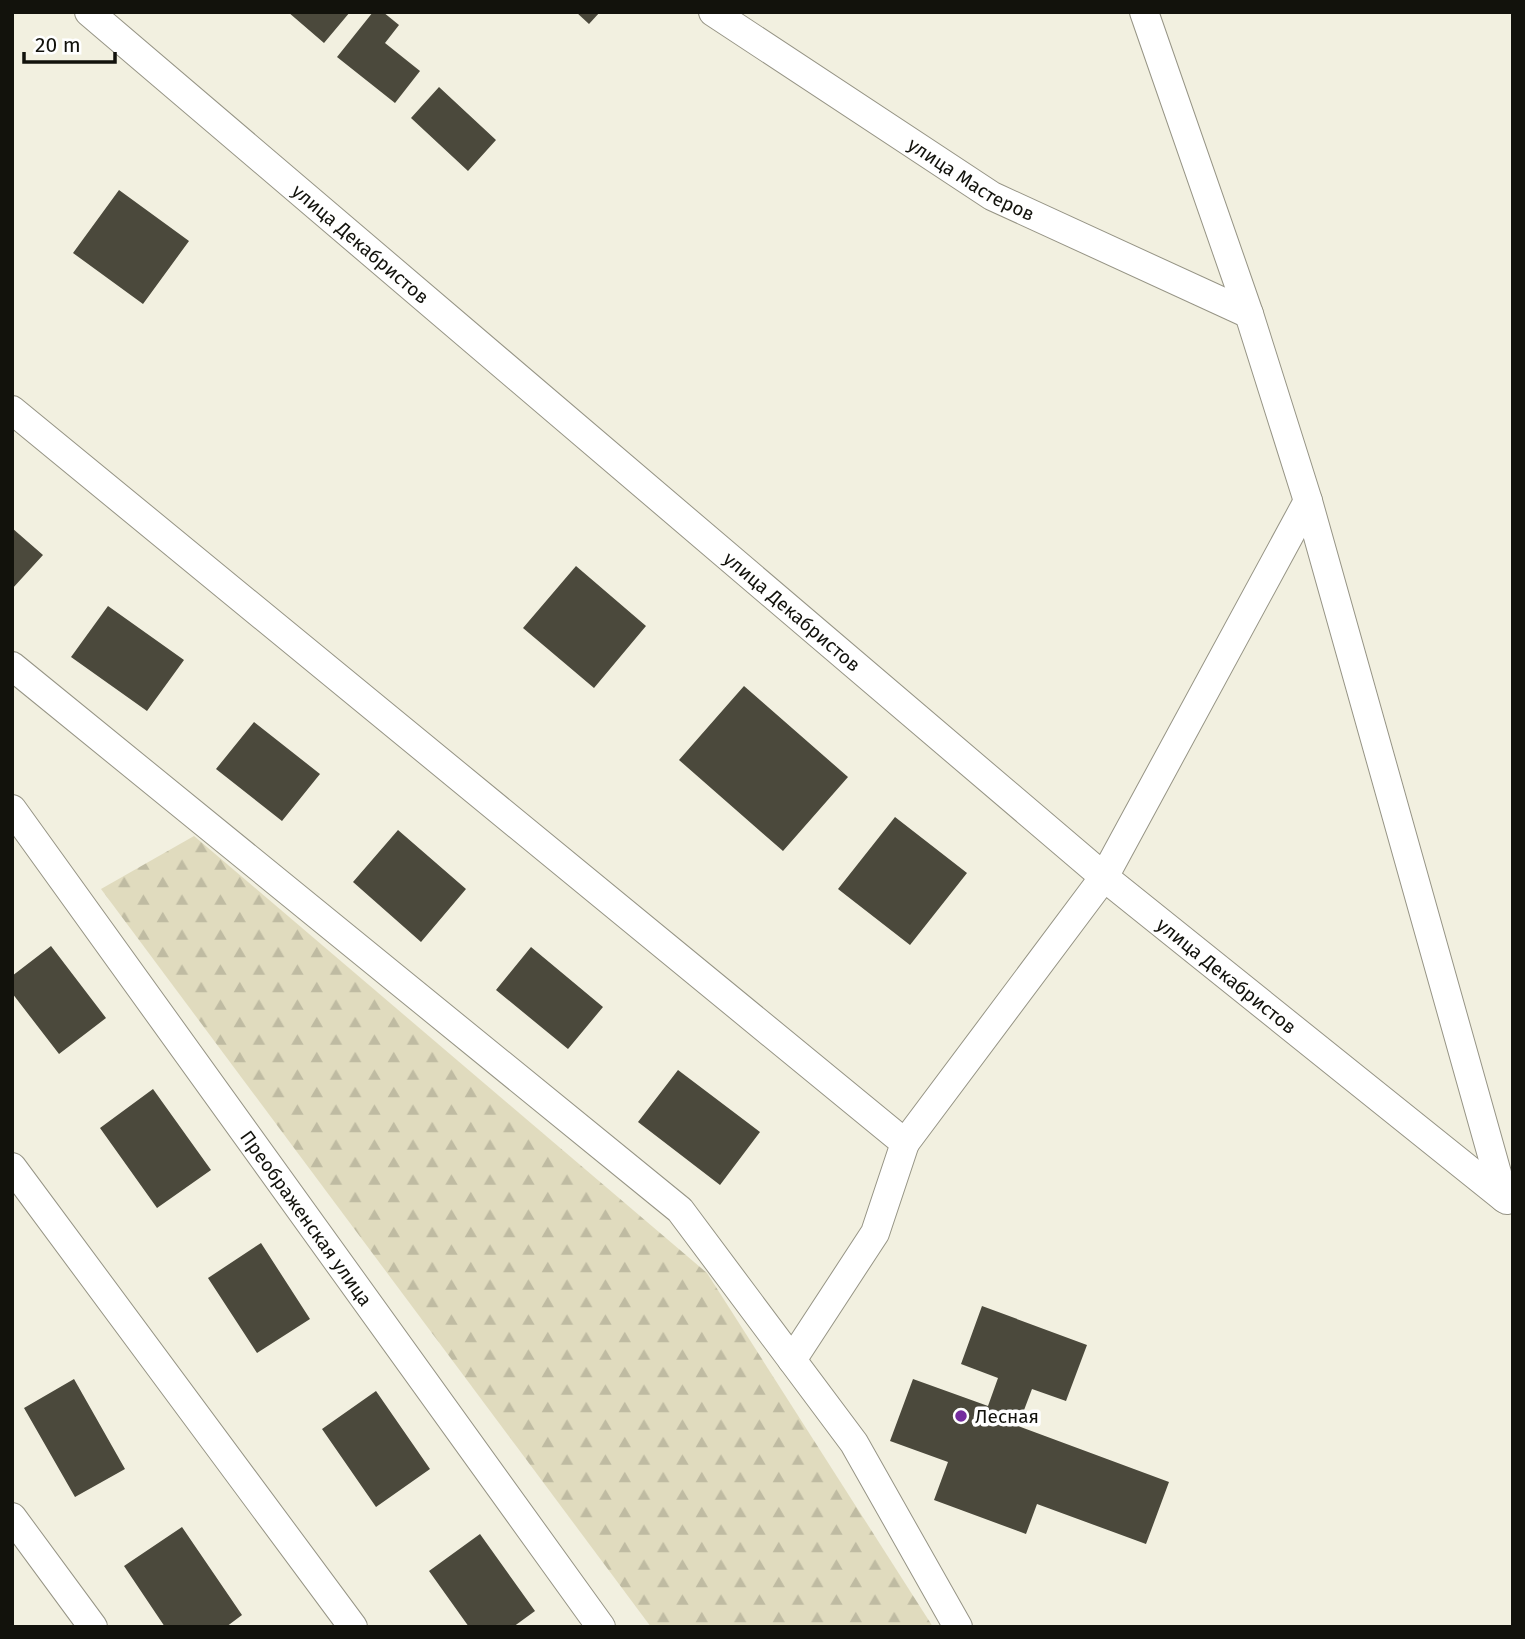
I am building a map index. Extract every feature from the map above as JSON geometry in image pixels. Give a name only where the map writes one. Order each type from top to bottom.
[{"type":"street","name":"улица Декабристов","points":[[89,12],[1104,877],[1508,1202]]},
{"type":"street","name":"улица Мастеров","points":[[713,12],[992,196],[1249,314]]},
{"type":"street","points":[[1144,12],[1249,314],[1308,501],[1508,1202]]},
{"type":"street","points":[[12,410],[905,1143]]},
{"type":"street","points":[[792,1360],[876,1233],[905,1143],[1104,877],[1308,501]]},
{"type":"street","points":[[12,666],[680,1210],[855,1443],[958,1627]]},
{"type":"street","name":"Преображенская улица","points":[[12,809],[601,1627]]},
{"type":"street","points":[[12,1167],[353,1627]]},
{"type":"street","points":[[12,1517],[93,1627]]},
{"type":"green space","points":[[194,836],[707,1273],[933,1627],[651,1627],[101,889]]},
{"type":"building","points":[[288,12],[350,12],[324,43]]},
{"type":"building","points":[[373,12],[383,12],[399,25],[385,43],[420,71],[395,103],[337,57]]},
{"type":"building","points":[[576,12],[600,12],[589,24]]},
{"type":"building","points":[[439,87],[496,140],[468,171],[411,118]]},
{"type":"building","points":[[119,190],[189,241],[143,304],[73,253]]},
{"type":"building","points":[[12,528],[43,555],[12,589]]},
{"type":"building","points":[[576,566],[646,626],[594,688],[523,628]]},
{"type":"building","points":[[108,606],[184,660],[147,711],[71,657]]},
{"type":"building","points":[[744,686],[848,777],[783,851],[679,760]]},
{"type":"building","points":[[254,722],[320,774],[282,821],[216,769]]},
{"type":"building","points":[[895,817],[967,873],[910,945],[838,889]]},
{"type":"building","points":[[398,830],[466,889],[421,942],[353,882]]},
{"type":"building","points":[[51,946],[106,1018],[59,1054],[12,993],[12,976]]},
{"type":"building","points":[[531,947],[603,1007],[568,1049],[496,990]]},
{"type":"building","points":[[678,1070],[760,1132],[720,1185],[638,1122]]},
{"type":"building","points":[[153,1089],[211,1170],[157,1208],[100,1128]]},
{"type":"building","points":[[261,1243],[310,1319],[257,1353],[208,1278]]},
{"type":"building","name":"Лесная","points":[[982,1306],[1087,1345],[1066,1401],[1032,1389],[1018,1426],[1169,1482],[1146,1544],[1037,1504],[1026,1534],[934,1500],[948,1462],[890,1441],[913,1379],[988,1406],[998,1378],[961,1364]]},
{"type":"building","points":[[74,1379],[125,1469],[75,1497],[24,1408]]},
{"type":"building","points":[[376,1391],[430,1469],[376,1507],[322,1429]]},
{"type":"building","points":[[182,1527],[242,1615],[226,1627],[165,1627],[124,1566]]},
{"type":"building","points":[[480,1534],[535,1611],[513,1627],[469,1627],[429,1571]]},
{"type":"place","name":"Лесная","points":[[961,1416]]}]
